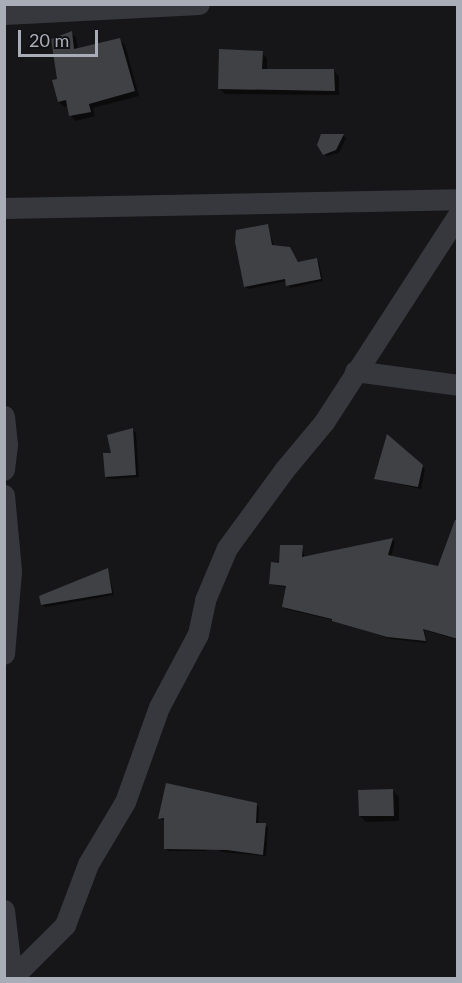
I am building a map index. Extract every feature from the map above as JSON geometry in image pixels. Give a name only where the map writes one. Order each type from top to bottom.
[{"type":"street","points":[[4,14],[199,4]]},
{"type":"street","points":[[4,208],[458,199]]},
{"type":"street","points":[[12,978],[65,925],[88,864],[125,802],[159,707],[198,634],[205,600],[227,548],[284,470],[324,422],[458,215]]},
{"type":"street","points":[[355,371],[458,385]]},
{"type":"street","points":[[4,416],[7,445],[4,470]]},
{"type":"street","points":[[4,495],[11,571],[4,654]]},
{"type":"street","points":[[4,910],[12,978]]},
{"type":"building","points":[[72,31],[74,49],[120,38],[135,91],[89,104],[91,112],[69,116],[66,100],[58,102],[52,80],[57,79],[51,39]]},
{"type":"building","points":[[219,49],[263,51],[262,69],[334,69],[335,91],[218,89]]},
{"type":"building","points":[[321,134],[344,134],[336,150],[323,155],[317,145]]},
{"type":"building","points":[[268,224],[272,245],[290,247],[298,262],[317,258],[321,279],[286,286],[285,279],[244,287],[235,242],[236,230]]},
{"type":"building","points":[[133,428],[136,475],[105,477],[103,453],[111,453],[107,435]]},
{"type":"building","points":[[387,434],[423,465],[418,487],[374,479]]},
{"type":"building","points":[[455,520],[458,520],[458,639],[423,629],[426,641],[387,637],[332,621],[332,619],[282,607],[286,586],[269,584],[271,562],[279,563],[280,545],[303,545],[302,557],[393,538],[388,555],[438,566]]},
{"type":"building","points":[[108,568],[112,593],[41,605],[39,596]]},
{"type":"building","points":[[166,783],[257,803],[256,823],[266,823],[263,855],[227,850],[164,849],[164,818],[158,819]]},
{"type":"building","points":[[393,789],[394,816],[359,816],[358,790]]}]
